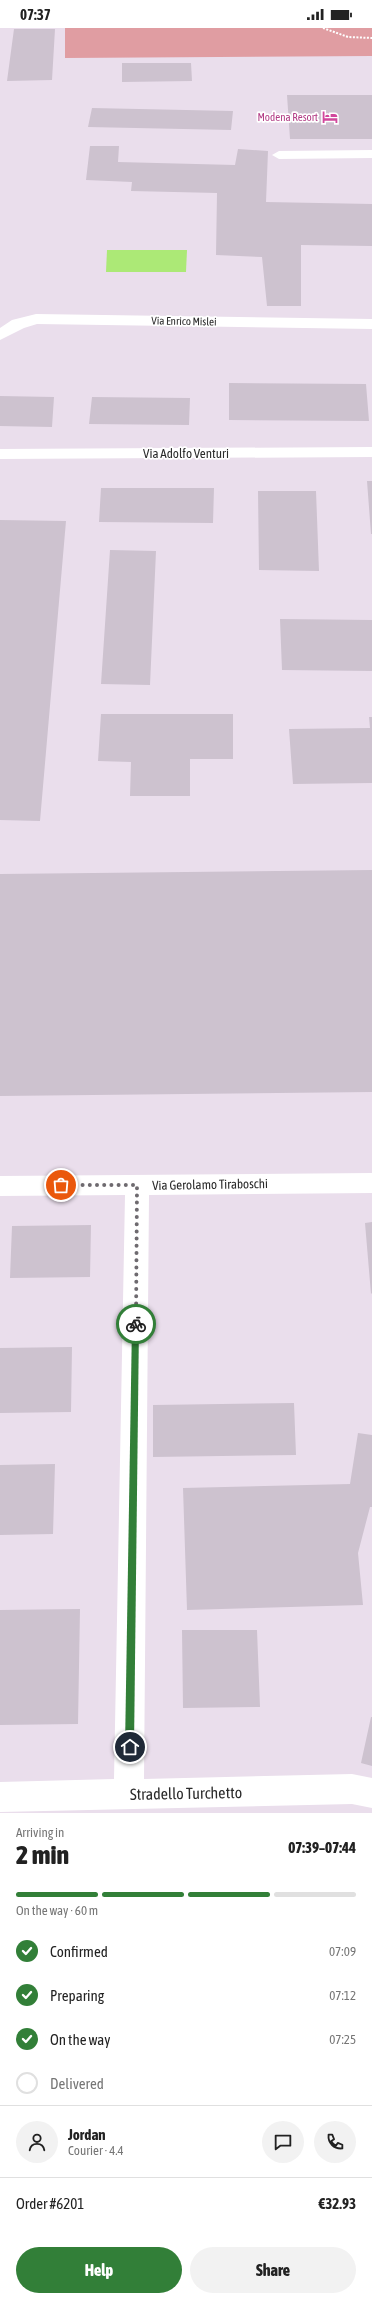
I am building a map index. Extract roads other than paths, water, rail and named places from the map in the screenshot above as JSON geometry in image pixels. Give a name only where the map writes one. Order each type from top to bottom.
[{"type":"street","points":[[280,155],[372,154]]},
{"type":"street","name":"Via Enrico Mislei","points":[[0,335],[18,324],[36,319],[372,324]]},
{"type":"street","name":"Via Adolfo Venturi","points":[[0,454],[372,452]]},
{"type":"street","name":"Via Gerolamo Tiraboschi","points":[[0,1186],[372,1183]]},
{"type":"street","points":[[129,1794],[137,1185]]},
{"type":"street","name":"Stradello Turchetto","points":[[0,1797],[352,1789],[372,1794]]},
{"type":"place","name":"Modena Resort","points":[[330,117]]}]
